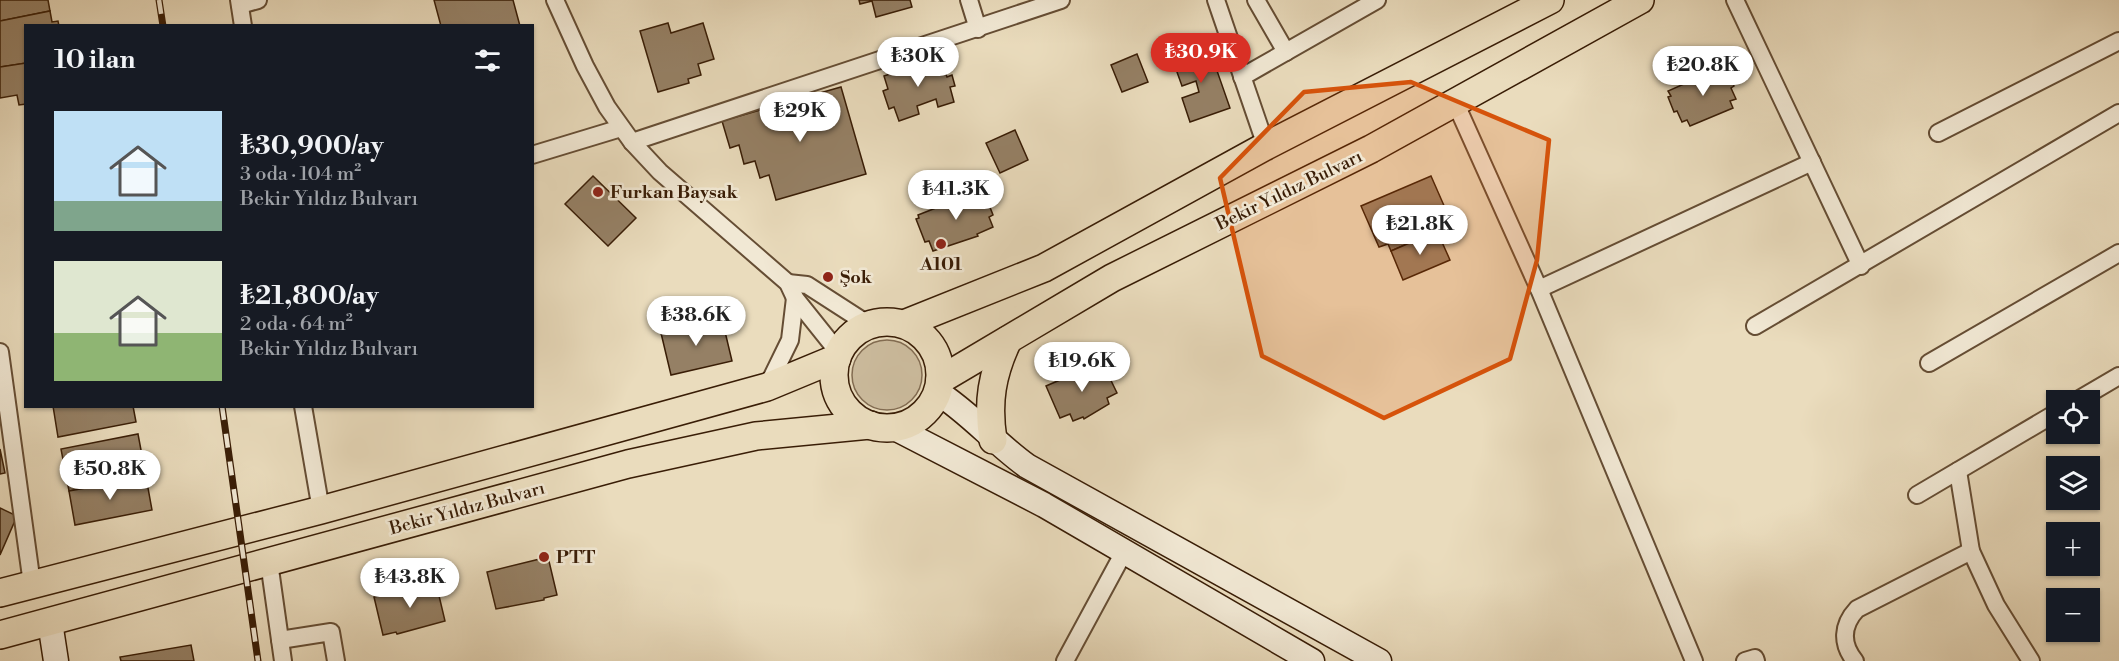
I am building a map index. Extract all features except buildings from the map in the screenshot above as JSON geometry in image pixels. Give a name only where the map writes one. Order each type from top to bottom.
[{"type":"main road","points":[[904,324],[1044,268],[1266,146],[1550,0]]},
{"type":"main road","name":"Bekir Yıldız Bulvarı","points":[[938,386],[1008,340],[1112,278],[1371,149],[1640,0]]},
{"type":"main road","points":[[893,322],[904,324],[915,329],[932,346],[937,357],[938,386],[932,403],[915,420],[881,426],[849,413],[837,393],[834,381],[838,355],[849,338],[869,325],[893,322]]},
{"type":"main road","points":[[993,440],[990,416],[991,387],[1008,340]]},
{"type":"main road","name":"Bekir Yıldız Bulvarı","points":[[0,593],[321,510],[767,387],[838,355]]},
{"type":"main road","name":"Bekir Yıldız Bulvarı","points":[[0,635],[640,462],[756,436],[881,426]]},
{"type":"street","points":[[243,24],[240,2],[258,0]]},
{"type":"street","points":[[555,0],[585,66],[627,135],[660,172],[791,291],[838,355]]},
{"type":"street","points":[[969,0],[978,29]]},
{"type":"street","points":[[534,155],[627,135],[978,29],[1061,0]]},
{"type":"street","points":[[1216,0],[1266,146]]},
{"type":"street","points":[[1256,0],[1286,52]]},
{"type":"street","points":[[1242,77],[1377,0]]},
{"type":"street","points":[[1735,0],[1861,266]]},
{"type":"street","points":[[1938,133],[2119,41]]},
{"type":"street","points":[[1455,102],[1539,289],[1694,661]]},
{"type":"street","points":[[1755,327],[2119,113]]},
{"type":"street","points":[[1539,289],[1812,162]]},
{"type":"street","points":[[1929,363],[2119,253]]},
{"type":"street","points":[[791,291],[807,285],[869,325]]},
{"type":"street","points":[[767,387],[790,340],[791,291]]},
{"type":"street","points":[[0,352],[32,584]]},
{"type":"street","points":[[2095,390],[2119,376]]},
{"type":"street","points":[[938,386],[993,440],[1027,466],[1379,661]]},
{"type":"street","points":[[303,408],[321,510]]},
{"type":"street","points":[[1917,495],[2046,419]]},
{"type":"street","points":[[881,426],[1002,482],[1312,661]]},
{"type":"street","points":[[1959,471],[1971,551],[1991,597],[2031,661]]},
{"type":"street","points":[[1855,661],[1844,639],[1847,623],[1857,609],[1971,551]]},
{"type":"street","points":[[1065,661],[1124,552]]},
{"type":"street","points":[[269,562],[283,661]]},
{"type":"street","points":[[50,622],[56,661]]},
{"type":"street","points":[[280,640],[331,632],[336,661]]},
{"type":"street","points":[[1745,661],[1755,658],[1756,661]]},
{"type":"highlighted area","points":[[1411,82],[1549,140],[1537,260],[1510,359],[1384,418],[1262,356],[1220,178],[1304,92]]},
{"type":"shaded area","points":[[894,340],[907,346],[916,355],[920,361],[922,375],[920,389],[912,400],[901,408],[880,410],[862,400],[854,389],[852,368],[862,350],[873,342]]},
{"type":"railway","points":[[159,0],[163,24]]},
{"type":"railway","points":[[222,408],[258,661]]},
{"type":"place","name":"Furkan Baysak","points":[[598,192]]},
{"type":"place","name":"A101","points":[[941,244]]},
{"type":"place","name":"Şok","points":[[828,277]]},
{"type":"place","name":"PTT","points":[[544,557]]}]
